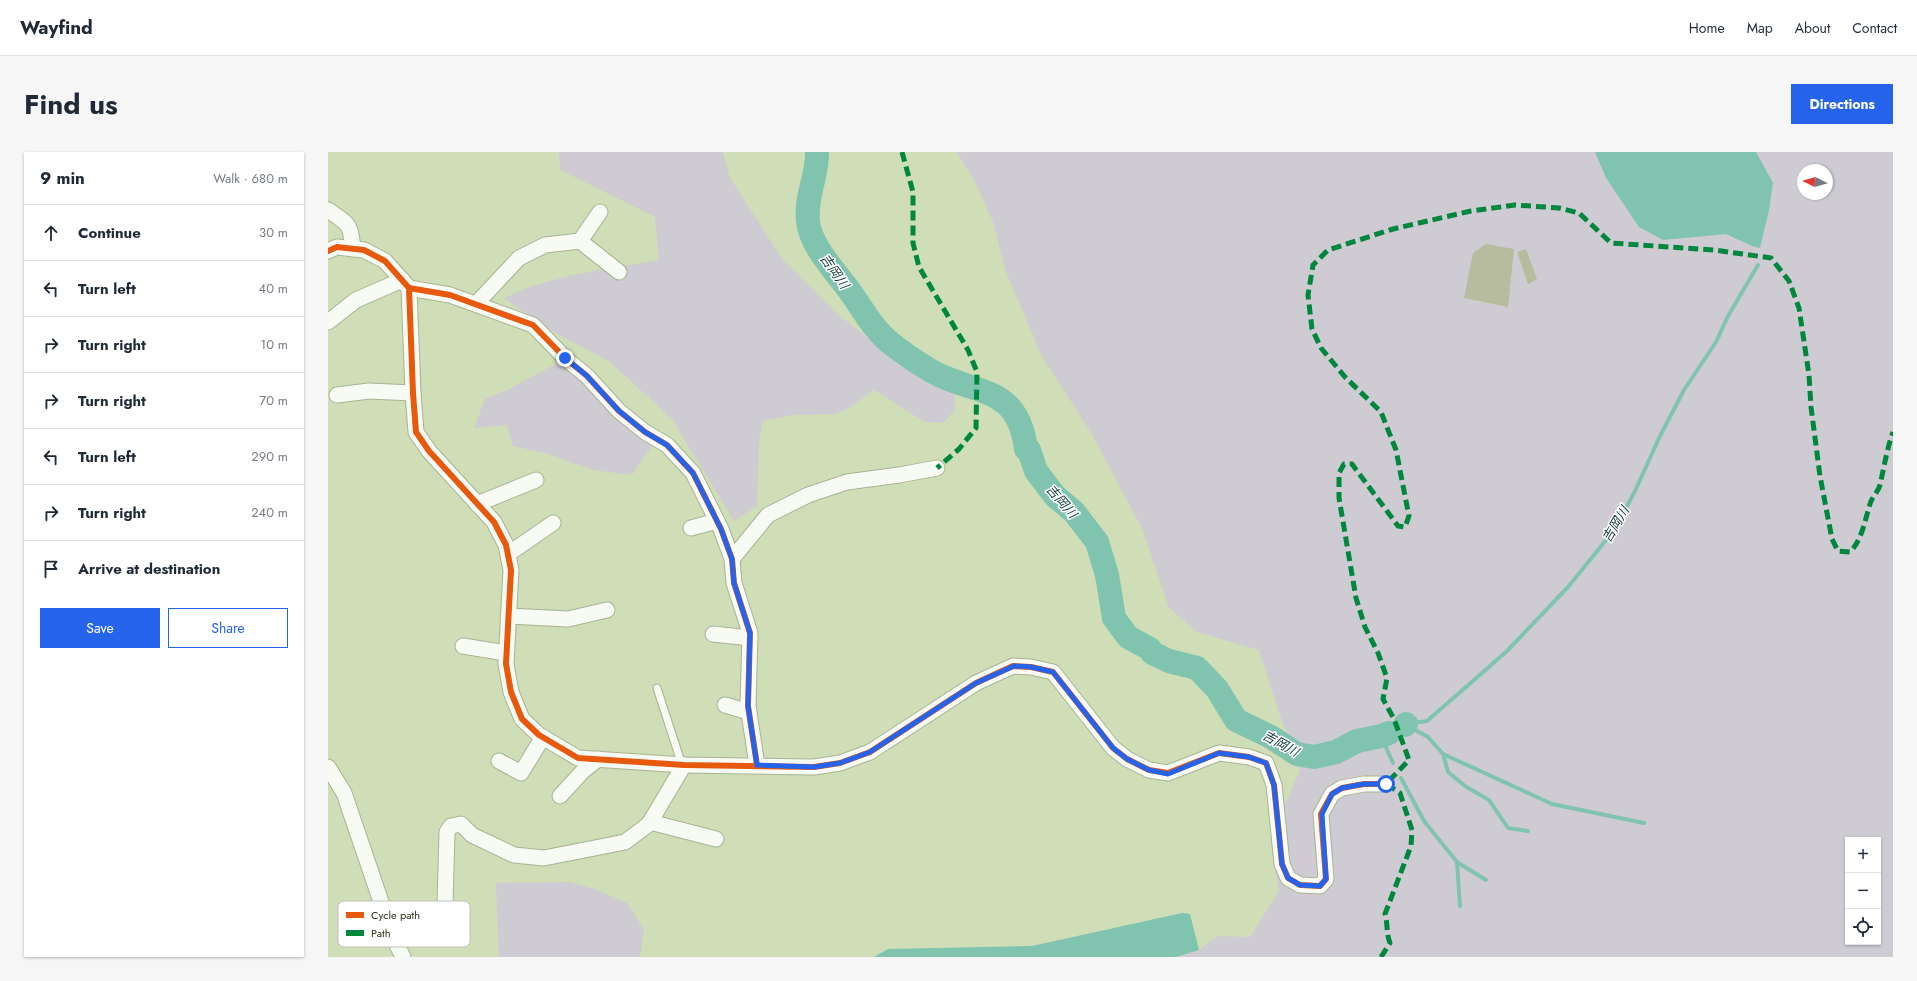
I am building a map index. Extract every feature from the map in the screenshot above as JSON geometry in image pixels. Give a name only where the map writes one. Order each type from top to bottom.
[{"type":"street","points":[[328,210],[345,221],[351,229],[353,249]]},
{"type":"street","points":[[580,241],[600,212]]},
{"type":"street","points":[[476,304],[519,258],[545,245],[580,241],[619,272]]},
{"type":"street","points":[[328,251],[337,247],[364,250],[385,261],[405,284],[416,432],[428,450],[494,522],[506,545],[511,570],[506,664],[511,692],[522,719],[543,737],[578,758],[683,765],[814,767],[840,763],[870,752],[976,683],[1014,666],[1053,672],[1113,748],[1127,759],[1149,770],[1168,774],[1219,753],[1249,757],[1266,763],[1274,785],[1282,864],[1288,878],[1300,885],[1320,886],[1326,879],[1322,814],[1332,794],[1342,788],[1364,784],[1386,784]]},
{"type":"street","points":[[328,322],[356,300],[405,284],[450,295],[476,304],[533,325],[565,358],[587,376],[619,411],[645,432],[667,445],[693,473],[717,521],[732,559],[734,583],[750,633],[749,712],[757,765]]},
{"type":"street","points":[[337,395],[369,390],[413,393]]},
{"type":"street","points":[[732,559],[768,515],[808,495],[847,482],[937,468]]},
{"type":"street","points":[[477,504],[536,480]]},
{"type":"street","points":[[691,528],[717,521]]},
{"type":"street","points":[[508,554],[553,523]]},
{"type":"street","points":[[508,616],[568,618],[607,610]]},
{"type":"street","points":[[713,634],[750,638]]},
{"type":"street","points":[[463,646],[506,653]]},
{"type":"street","points":[[725,705],[749,712]]},
{"type":"street","points":[[499,761],[521,773],[543,737]]},
{"type":"street","points":[[560,796],[583,771],[598,759]]},
{"type":"street","points":[[445,901],[447,832],[451,826],[461,824],[472,834],[514,855],[544,858],[625,842],[650,822],[683,765]]},
{"type":"street","points":[[330,776],[344,793],[381,901]]},
{"type":"street","points":[[650,822],[716,840]]},
{"type":"street","points":[[398,947],[403,957]]},
{"type":"lane","points":[[657,688],[683,765]]},
{"type":"shaded area","points":[[559,152],[723,152],[730,178],[783,260],[836,313],[887,353],[927,369],[954,392],[955,410],[943,423],[925,422],[874,390],[851,407],[836,414],[792,415],[763,421],[759,439],[757,506],[734,521],[672,419],[610,362],[548,329],[504,298],[522,290],[560,278],[659,260],[655,217],[560,170]]},
{"type":"shaded area","points":[[957,152],[1893,152],[1893,957],[1176,957],[1199,950],[1218,936],[1250,937],[1279,891],[1270,839],[1300,770],[1279,713],[1259,650],[1197,632],[1169,608],[1142,528],[1090,431],[1042,357],[1005,269],[993,222],[975,182]]},
{"type":"shaded area","points":[[563,360],[598,400],[626,426],[653,444],[632,475],[593,470],[548,454],[513,446],[507,425],[474,428],[485,399],[511,388]]},
{"type":"shaded area","points":[[569,882],[595,889],[627,903],[644,930],[640,957],[499,957],[496,883]]},
{"type":"water","points":[[1595,152],[1756,152],[1773,183],[1769,210],[1760,248],[1726,234],[1663,240],[1639,227],[1606,178]]},
{"type":"water","points":[[1182,913],[1190,914],[1199,950],[1176,957],[874,957],[888,949],[1032,946]]},
{"type":"building","points":[[1486,244],[1514,249],[1508,307],[1464,298],[1473,253]]},
{"type":"building","points":[[1526,249],[1537,279],[1528,284],[1517,252]]},
{"type":"waterway","name":"吉岡川","points":[[817,152],[816,169],[808,203],[808,221],[812,237],[821,253],[878,331],[893,345],[915,361],[939,375],[996,397],[1006,404],[1015,415],[1022,429],[1026,449],[1029,450],[1036,471],[1055,496],[1074,512],[1097,542],[1107,575],[1114,618],[1128,637],[1150,649],[1152,653],[1169,661],[1197,668],[1217,689],[1236,720],[1271,737],[1297,754],[1314,757],[1336,752],[1357,741],[1389,733]]},
{"type":"waterway","name":"吉岡川","points":[[1406,724],[1427,721],[1506,652],[1568,587],[1615,529],[1684,390],[1716,342],[1728,316],[1758,265]]},
{"type":"waterway","points":[[1406,725],[1428,737],[1443,754],[1552,804],[1644,823]]},
{"type":"waterway","points":[[1381,736],[1393,763]]},
{"type":"waterway","points":[[1443,754],[1448,772],[1465,786],[1489,800],[1508,828],[1528,831]]},
{"type":"waterway","points":[[1401,778],[1424,821],[1457,862],[1486,880]]},
{"type":"waterway","points":[[1457,862],[1460,906]]},
{"type":"marked path","points":[[902,152],[913,192],[913,243],[919,267],[968,350],[977,372],[976,428],[959,449],[937,468]]},
{"type":"marked path","points":[[1381,957],[1390,943],[1385,914],[1411,846],[1412,830],[1400,793],[1386,784],[1409,760],[1394,719],[1383,699],[1387,678],[1378,653],[1365,627],[1356,598],[1339,498],[1339,473],[1344,464],[1352,464],[1398,526],[1405,527],[1409,516],[1396,450],[1381,412],[1345,377],[1321,348],[1312,329],[1308,295],[1313,265],[1328,250],[1393,229],[1471,211],[1515,205],[1559,208],[1579,213],[1611,243],[1714,250],[1771,258],[1789,281],[1799,308],[1809,375],[1811,407],[1820,476],[1832,539],[1838,551],[1850,552],[1860,536],[1871,501],[1880,485],[1887,451],[1893,432]]},
{"type":"cycle path","points":[[328,251],[337,247],[364,250],[385,261],[409,288],[416,432],[429,451],[494,522],[506,545],[511,570],[506,664],[511,692],[522,719],[539,735],[578,758],[684,765],[814,767],[840,763],[870,752],[976,683],[1013,666],[1031,667],[1053,672],[1113,748],[1127,759],[1149,770],[1168,773],[1219,753],[1249,757],[1266,763],[1274,785],[1282,864],[1288,878],[1300,885],[1320,886],[1326,879],[1321,814],[1332,794],[1342,788],[1364,784],[1386,784]]},
{"type":"cycle path","points":[[409,288],[450,295],[533,325],[565,358],[587,376],[619,411],[645,432],[667,445],[693,473],[721,529],[732,559],[734,583],[750,633],[748,706],[757,765]]},
{"type":"route","points":[[565,358],[587,376],[619,411],[645,432],[667,445],[693,473],[721,529],[732,559],[734,583],[750,633],[748,706],[757,765],[814,767],[840,763],[870,752],[976,683],[1014,666],[1031,667],[1053,672],[1062,681],[1113,748],[1127,759],[1149,770],[1168,774],[1219,753],[1249,757],[1266,763],[1274,785],[1282,864],[1288,878],[1300,885],[1320,886],[1326,879],[1322,814],[1332,794],[1342,788],[1364,784],[1386,784]]}]
